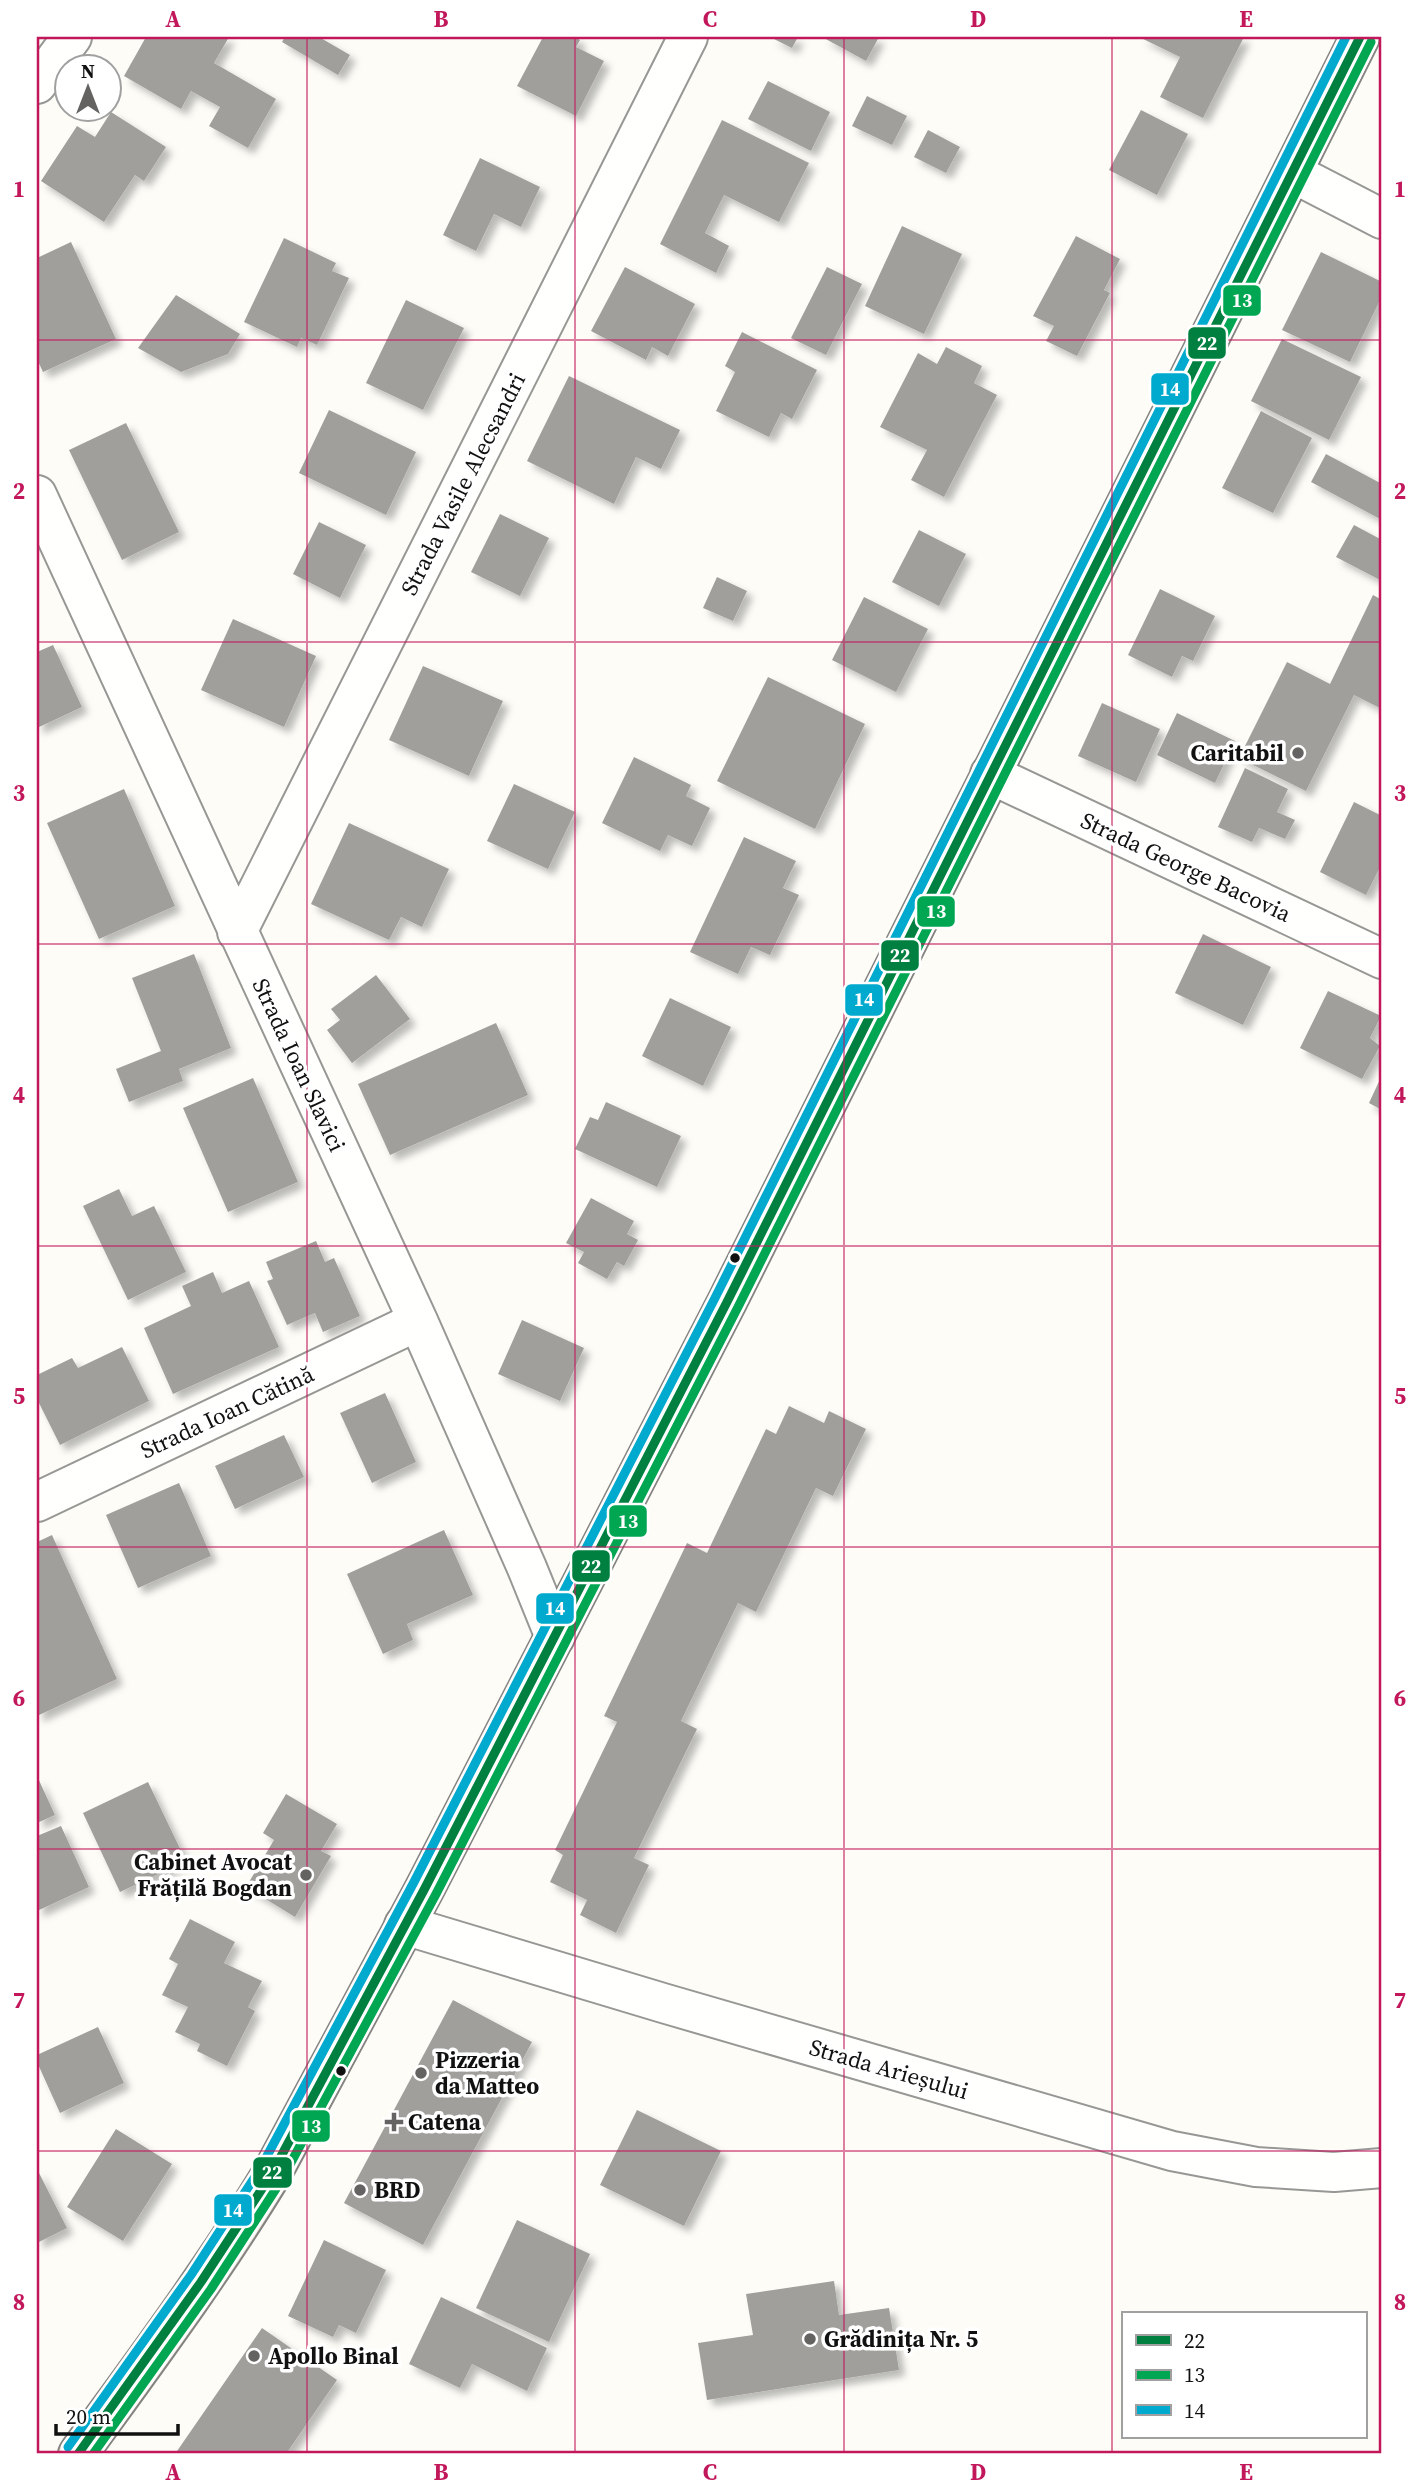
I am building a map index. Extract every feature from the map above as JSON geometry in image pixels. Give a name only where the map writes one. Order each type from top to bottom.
[{"type":"main road","points":[[78,2454],[213,2268],[244,2220],[271,2175],[404,1925],[727,1303],[1360,37]]},
{"type":"street","points":[[37,84],[72,37]]},
{"type":"street","name":"Strada Vasile Alecsandri","points":[[237,932],[688,37]]},
{"type":"street","points":[[1293,173],[1382,219]]},
{"type":"street","name":"Strada Ioan Slavici","points":[[37,495],[418,1321],[555,1637]]},
{"type":"street","name":"Strada George Bacovia","points":[[990,774],[1382,959]]},
{"type":"street","name":"Strada Ioan Cătină","points":[[37,1502],[418,1321]]},
{"type":"street","name":"Strada Arieșului","points":[[404,1925],[1172,2151],[1256,2167],[1334,2172],[1382,2168]]},
{"type":"building","points":[[146,37],[229,37],[214,63],[276,99],[248,148],[209,126],[220,107],[191,91],[181,109],[124,76]]},
{"type":"building","points":[[285,37],[319,37],[350,55],[338,75],[282,42]]},
{"type":"building","points":[[543,37],[575,37],[580,40],[576,47],[604,61],[576,116],[517,86]]},
{"type":"building","points":[[770,37],[798,37],[792,48]]},
{"type":"building","points":[[822,37],[879,37],[866,61]]},
{"type":"building","points":[[1139,37],[1244,37],[1203,118],[1160,97],[1180,57]]},
{"type":"building","points":[[768,81],[830,112],[811,151],[748,119]]},
{"type":"building","points":[[867,96],[907,116],[892,145],[852,126]]},
{"type":"building","points":[[1141,110],[1188,134],[1157,195],[1109,170]]},
{"type":"building","points":[[122,119],[166,147],[144,181],[135,175],[104,222],[41,181],[77,126],[95,137],[105,122],[122,122]]},
{"type":"building","points":[[722,120],[809,163],[779,222],[724,195],[705,233],[729,246],[716,273],[660,244]]},
{"type":"building","points":[[928,130],[960,147],[946,173],[914,157]]},
{"type":"building","points":[[480,158],[540,187],[521,227],[494,214],[476,251],[443,235]]},
{"type":"building","points":[[902,226],[962,254],[924,334],[865,306]]},
{"type":"building","points":[[1076,236],[1120,259],[1104,290],[1110,293],[1077,356],[1046,341],[1054,326],[1033,316]]},
{"type":"building","points":[[284,238],[336,263],[332,271],[349,278],[317,345],[301,338],[297,347],[244,322]]},
{"type":"building","points":[[71,242],[116,339],[43,372],[37,359],[37,258]]},
{"type":"building","points":[[1321,252],[1382,282],[1382,296],[1350,362],[1282,330]]},
{"type":"building","points":[[625,267],[695,304],[668,356],[652,347],[646,360],[591,331]]},
{"type":"building","points":[[827,267],[862,284],[826,355],[791,338]]},
{"type":"building","points":[[176,295],[240,334],[228,354],[181,372],[138,348]]},
{"type":"building","points":[[406,300],[464,328],[423,410],[366,383]]},
{"type":"building","points":[[742,332],[817,370],[792,419],[781,413],[769,437],[716,411],[735,372],[725,366]]},
{"type":"building","points":[[1282,339],[1361,377],[1329,440],[1251,401]]},
{"type":"building","points":[[946,347],[982,366],[974,383],[997,395],[944,497],[911,480],[927,450],[880,427],[918,353],[937,364]]},
{"type":"building","points":[[569,376],[680,430],[661,469],[636,457],[614,504],[527,461]]},
{"type":"building","points":[[329,410],[416,452],[386,515],[299,473]]},
{"type":"building","points":[[1261,411],[1312,438],[1273,513],[1222,488]]},
{"type":"building","points":[[126,423],[179,532],[122,560],[69,450]]},
{"type":"building","points":[[1326,454],[1382,484],[1382,520],[1311,482]]},
{"type":"building","points":[[500,514],[549,538],[520,596],[471,572]]},
{"type":"building","points":[[319,522],[366,545],[340,598],[293,574]]},
{"type":"building","points":[[1354,525],[1382,540],[1382,581],[1336,557]]},
{"type":"building","points":[[919,530],[966,554],[939,606],[892,582]]},
{"type":"building","points":[[717,577],[747,591],[733,621],[703,608]]},
{"type":"building","points":[[1160,589],[1215,616],[1193,661],[1182,656],[1172,677],[1128,655]]},
{"type":"building","points":[[1373,595],[1382,600],[1382,709],[1354,695],[1306,791],[1239,758],[1287,662],[1330,684]]},
{"type":"building","points":[[864,597],[928,629],[896,692],[832,660]]},
{"type":"building","points":[[233,619],[316,656],[284,727],[201,690]]},
{"type":"building","points":[[53,645],[82,707],[37,728],[37,652]]},
{"type":"building","points":[[423,666],[503,701],[469,776],[389,740]]},
{"type":"building","points":[[768,677],[865,724],[815,829],[717,781]]},
{"type":"building","points":[[1102,703],[1160,729],[1136,782],[1078,756]]},
{"type":"building","points":[[1177,713],[1235,741],[1215,783],[1157,755]]},
{"type":"building","points":[[634,757],[691,785],[686,796],[710,808],[692,846],[668,835],[660,851],[602,823]]},
{"type":"building","points":[[1245,768],[1288,789],[1277,812],[1295,820],[1285,839],[1259,828],[1252,842],[1218,827]]},
{"type":"building","points":[[514,784],[575,812],[548,869],[487,841]]},
{"type":"building","points":[[124,789],[175,906],[99,939],[47,823]]},
{"type":"building","points":[[1354,802],[1382,816],[1382,863],[1366,895],[1320,872]]},
{"type":"building","points":[[349,823],[449,869],[422,927],[401,917],[389,940],[311,904]]},
{"type":"building","points":[[744,837],[796,861],[783,888],[799,895],[770,955],[751,947],[738,974],[690,952]]},
{"type":"building","points":[[1203,934],[1271,967],[1243,1025],[1175,993]]},
{"type":"building","points":[[194,954],[231,1048],[179,1069],[183,1081],[129,1102],[116,1069],[161,1051],[132,978]]},
{"type":"building","points":[[376,975],[410,1019],[352,1063],[327,1030],[340,1020],[331,1009]]},
{"type":"building","points":[[1328,991],[1381,1016],[1370,1038],[1380,1046],[1362,1079],[1300,1048]]},
{"type":"building","points":[[670,998],[731,1027],[703,1086],[642,1056]]},
{"type":"building","points":[[496,1023],[528,1095],[390,1155],[358,1084]]},
{"type":"building","points":[[1382,1075],[1382,1110],[1369,1103]]},
{"type":"building","points":[[253,1078],[298,1182],[228,1212],[183,1108]]},
{"type":"building","points":[[606,1102],[681,1136],[657,1187],[575,1149],[590,1117],[598,1120]]},
{"type":"building","points":[[119,1189],[132,1216],[154,1206],[186,1272],[128,1300],[83,1206]]},
{"type":"building","points":[[591,1198],[634,1221],[627,1234],[638,1240],[624,1266],[617,1262],[607,1279],[578,1263],[584,1252],[566,1243]]},
{"type":"building","points":[[316,1241],[325,1262],[334,1258],[360,1316],[323,1332],[315,1313],[287,1325],[267,1281],[273,1279],[266,1262]]},
{"type":"building","points":[[213,1272],[222,1293],[249,1281],[279,1347],[173,1394],[144,1328],[191,1306],[182,1286]]},
{"type":"building","points":[[522,1320],[584,1348],[560,1401],[498,1374]]},
{"type":"building","points":[[122,1347],[149,1401],[60,1445],[37,1399],[37,1375],[72,1358],[78,1368]]},
{"type":"building","points":[[385,1393],[416,1462],[372,1483],[340,1413]]},
{"type":"building","points":[[789,1406],[824,1423],[829,1411],[866,1429],[833,1496],[816,1488],[756,1612],[738,1603],[681,1721],[697,1729],[634,1858],[649,1865],[616,1933],[580,1915],[587,1900],[550,1882],[563,1855],[555,1850],[617,1722],[604,1716],[687,1543],[707,1553],[766,1429],[776,1434]]},
{"type":"building","points":[[284,1435],[304,1477],[235,1509],[215,1466]]},
{"type":"building","points":[[179,1483],[211,1556],[138,1588],[106,1515]]},
{"type":"building","points":[[444,1530],[473,1595],[407,1624],[413,1640],[383,1654],[347,1574]]},
{"type":"building","points":[[52,1535],[117,1679],[37,1716],[37,1542]]},
{"type":"building","points":[[37,1776],[55,1815],[37,1823]]},
{"type":"building","points":[[148,1782],[186,1861],[120,1892],[83,1813]]},
{"type":"building","points":[[286,1794],[337,1824],[321,1851],[331,1856],[295,1917],[246,1887],[274,1840],[263,1833]]},
{"type":"building","points":[[61,1826],[89,1887],[37,1911],[37,1836]]},
{"type":"building","points":[[190,1919],[235,1942],[224,1963],[262,1981],[248,2007],[255,2011],[227,2066],[197,2051],[200,2044],[175,2032],[188,2007],[162,1995],[178,1964],[169,1959]]},
{"type":"building","points":[[453,2000],[532,2042],[423,2245],[344,2203]]},
{"type":"building","points":[[98,2027],[124,2083],[60,2113],[37,2062],[37,2055]]},
{"type":"building","points":[[637,2110],[721,2151],[684,2226],[600,2185]]},
{"type":"building","points":[[116,2129],[172,2164],[123,2241],[67,2207]]},
{"type":"building","points":[[37,2169],[67,2228],[37,2243]]},
{"type":"building","points":[[517,2220],[590,2254],[549,2342],[476,2308]]},
{"type":"building","points":[[324,2240],[386,2270],[356,2333],[339,2325],[333,2337],[288,2316]]},
{"type":"building","name":"Grădinița Nr. 5","points":[[834,2281],[839,2315],[889,2308],[899,2370],[707,2400],[698,2343],[753,2335],[746,2294]]},
{"type":"building","points":[[441,2297],[547,2348],[527,2391],[472,2364],[460,2388],[409,2364]]},
{"type":"building","points":[[262,2328],[337,2380],[286,2454],[175,2454]]},
{"type":"transit line","name":"14","points":[[68,2447],[191,2275],[260,2169],[414,1882],[716,1296],[1346,37]]},
{"type":"transit line","name":"22","points":[[78,2454],[201,2282],[271,2175],[425,1888],[727,1302],[1360,37]]},
{"type":"transit line","name":"13","points":[[93,2454],[211,2289],[281,2181],[436,1894],[738,1307],[1371,42]]},
{"type":"place","name":"Caritabil","points":[[1298,753]]},
{"type":"place","name":"Cabinet Avocat Frățilă Bogdan","points":[[306,1875]]},
{"type":"place","name":"Pizzeria da Matteo","points":[[421,2073]]},
{"type":"place","name":"Catena","points":[[394,2122]]},
{"type":"place","name":"BRD","points":[[360,2190]]},
{"type":"place","name":"Grădinița Nr. 5","points":[[810,2339]]},
{"type":"place","name":"Apollo Binal","points":[[254,2356]]}]
